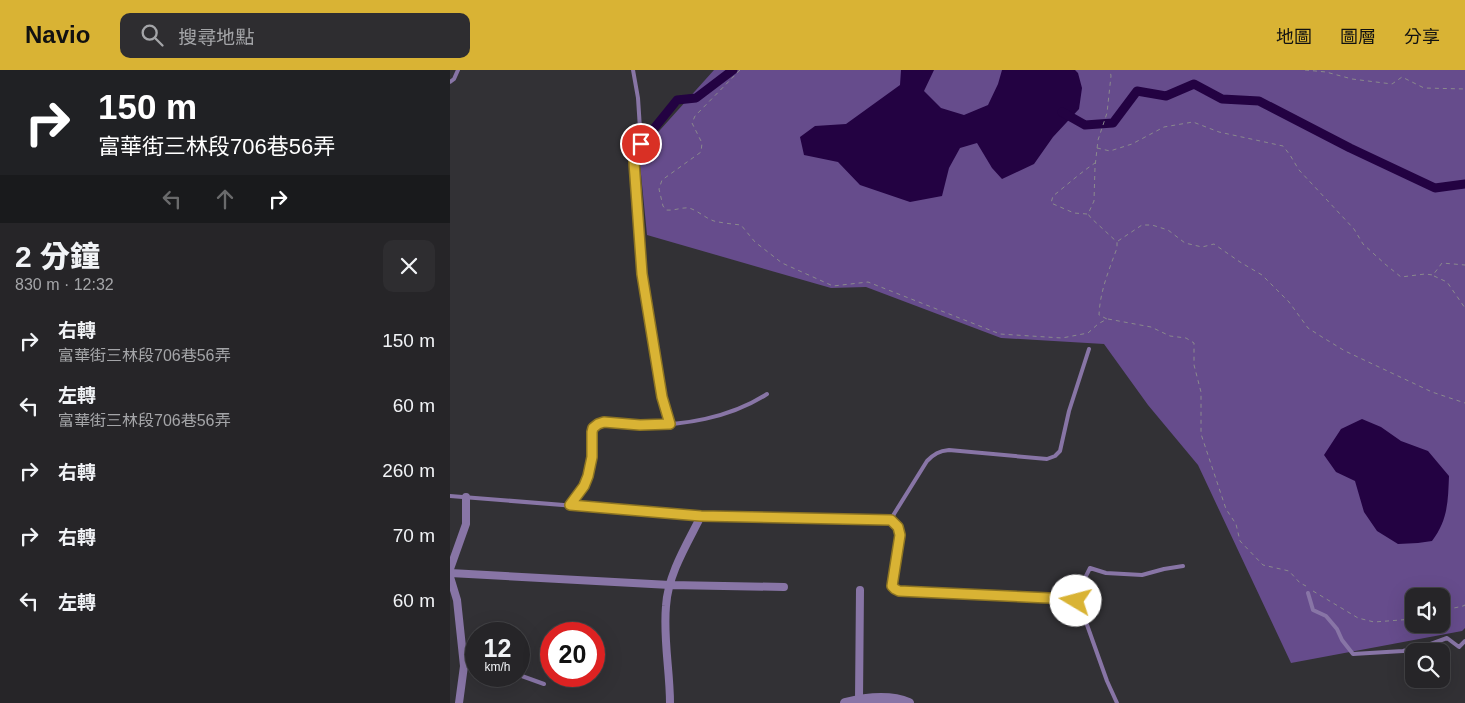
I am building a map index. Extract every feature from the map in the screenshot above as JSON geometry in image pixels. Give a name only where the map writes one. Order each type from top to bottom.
[{"type":"street","points":[[466,497],[466,524],[450,571],[670,585],[784,588]]},
{"type":"street","points":[[670,703],[665,638],[666,604],[676,568],[701,516]]},
{"type":"street","points":[[450,577],[457,600],[464,666],[459,703]]},
{"type":"street","points":[[859,699],[860,590]]},
{"type":"street","points":[[845,703],[859,699],[899,699],[910,703]]},
{"type":"lane","points":[[450,82],[454,79],[458,70]]},
{"type":"lane","points":[[633,70],[638,98],[641,144],[634,162],[642,274],[662,397],[670,424]]},
{"type":"lane","points":[[891,520],[927,461],[939,451],[949,450],[1047,459],[1055,456],[1060,451],[1069,411],[1089,349]]},
{"type":"lane","points":[[570,505],[586,481],[592,457],[592,432],[593,428],[598,424],[604,422],[640,425],[692,422],[720,415],[754,403],[767,394]]},
{"type":"lane","points":[[450,496],[701,516],[891,520],[898,527],[900,535],[892,586],[899,591],[1071,599],[1076,601],[1081,608],[1107,681],[1117,703]]},
{"type":"lane","points":[[1076,601],[1090,568],[1106,573],[1142,576],[1164,569],[1183,566]]},
{"type":"lane","points":[[1308,593],[1313,610],[1326,616],[1353,654],[1402,651],[1447,638],[1459,647],[1465,641]]},
{"type":"path","points":[[740,70],[695,116],[692,123],[702,143],[701,152],[662,180],[659,188],[663,206],[666,210],[673,211],[691,208],[700,215],[714,221],[741,226],[755,242],[782,263],[833,286],[868,282],[1000,334],[1062,338],[1088,333],[1107,319]]},
{"type":"path","points":[[1088,214],[1094,200],[1095,163],[1098,140],[1108,106],[1110,70]]},
{"type":"path","points":[[1305,70],[1392,84],[1402,77],[1424,88],[1465,89]]},
{"type":"path","points":[[1097,148],[1110,151],[1132,144],[1164,127],[1193,122],[1219,132],[1283,146],[1298,170],[1350,223],[1363,244],[1385,264],[1401,277],[1425,274],[1447,282],[1465,308]]},
{"type":"path","points":[[1095,163],[1082,171],[1053,196],[1051,203],[1074,212],[1088,214],[1117,242],[1117,248],[1099,301],[1099,315],[1107,319],[1151,326],[1170,336],[1186,338],[1194,343],[1194,365],[1201,392],[1201,434],[1226,510],[1236,524],[1240,542],[1263,565],[1290,570],[1300,583],[1307,587]]},
{"type":"path","points":[[1117,242],[1142,225],[1152,224],[1168,230],[1185,243],[1202,247],[1214,244],[1262,275],[1290,302],[1308,328],[1322,337],[1345,351],[1432,392],[1465,403]]},
{"type":"path","points":[[1433,276],[1442,263],[1465,265]]},
{"type":"path","points":[[1313,591],[1358,618],[1374,622],[1405,620]]},
{"type":"path","points":[[1450,609],[1465,605]]},
{"type":"shaded area","points":[[714,70],[1465,70],[1465,628],[1462,631],[1291,663],[1198,465],[1148,405],[1104,344],[1001,338],[866,287],[831,288],[647,235],[640,164],[651,140]]},
{"type":"shaded area","points":[[901,70],[934,70],[924,91],[941,108],[964,115],[988,105],[1002,70],[1075,70],[1078,73],[1082,88],[1079,109],[1053,137],[1034,164],[1002,179],[992,168],[977,143],[960,148],[949,168],[942,196],[910,202],[860,185],[838,162],[804,155],[800,137],[815,126],[846,124],[900,85]]},
{"type":"shaded area","points":[[1362,419],[1381,427],[1401,441],[1428,451],[1449,476],[1444,518],[1432,541],[1398,544],[1377,531],[1364,512],[1355,481],[1336,472],[1324,455],[1341,429]]},
{"type":"waterway","points":[[639,147],[677,100],[696,98],[733,70]]},
{"type":"waterway","points":[[1062,112],[1085,125],[1113,123],[1137,91],[1166,96],[1194,84],[1222,99],[1259,101],[1350,148],[1435,188],[1465,184]]},
{"type":"route","points":[[641,144],[634,162],[642,274],[662,397],[670,424],[640,425],[604,422],[593,428],[592,457],[588,476],[584,486],[570,505],[701,516],[891,520],[898,527],[900,535],[892,586],[899,591],[1071,599],[1076,601]]}]
